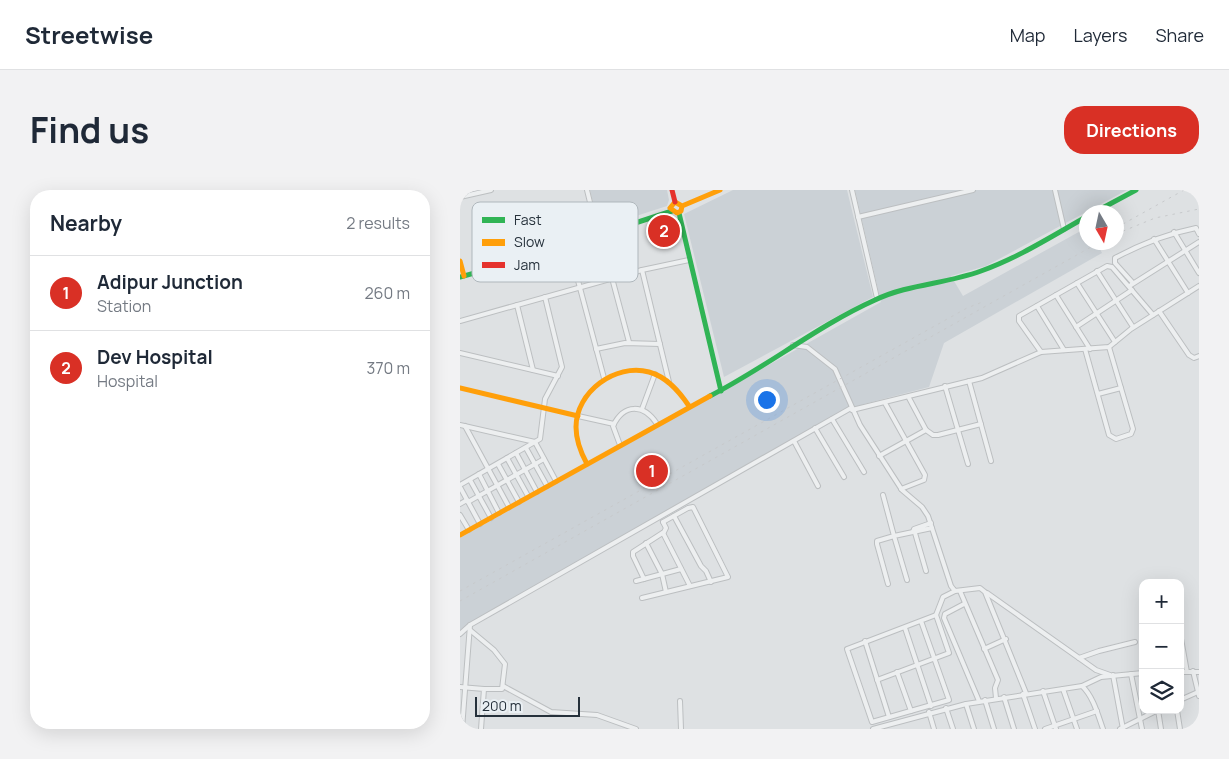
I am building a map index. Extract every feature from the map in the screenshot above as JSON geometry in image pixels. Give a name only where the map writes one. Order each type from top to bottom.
[{"type":"main road","points":[[671,210],[675,202],[672,190]]},
{"type":"main road","points":[[720,190],[682,206],[679,213],[721,391]]},
{"type":"main road","points":[[1108,205],[1136,190]]},
{"type":"main road","points":[[675,202],[682,206]]},
{"type":"main road","points":[[638,221],[671,210],[679,213]]},
{"type":"main road","points":[[460,535],[689,406],[721,391],[791,345],[877,298],[981,271],[1079,221]]},
{"type":"main road","points":[[460,261],[462,275]]},
{"type":"main road","points":[[587,464],[578,441],[576,425],[587,397],[604,378],[624,371],[646,371],[669,382],[678,390],[689,406]]},
{"type":"main road","points":[[460,388],[578,416]]},
{"type":"street","points":[[460,197],[474,192],[491,190]]},
{"type":"street","points":[[852,190],[877,298]]},
{"type":"street","points":[[858,217],[973,190]]},
{"type":"street","points":[[1055,190],[1064,229]]},
{"type":"street","points":[[1153,315],[1132,290],[1131,285],[1115,263],[1115,258],[1154,239],[1174,232],[1196,228],[1199,234]]},
{"type":"street","points":[[1174,232],[1199,273]]},
{"type":"street","points":[[1154,239],[1169,260],[1188,293]]},
{"type":"street","points":[[1131,285],[1199,242]]},
{"type":"street","points":[[638,271],[689,260]]},
{"type":"street","points":[[1041,352],[1018,318],[1077,282],[1108,266],[1112,267],[1131,285]]},
{"type":"street","points":[[642,270],[669,382]]},
{"type":"street","points":[[1098,271],[1133,327]]},
{"type":"street","points":[[579,282],[604,378]]},
{"type":"street","points":[[460,321],[598,282]]},
{"type":"street","points":[[613,282],[629,342]]},
{"type":"street","points":[[1077,282],[1115,342]]},
{"type":"street","points":[[460,634],[851,409],[909,398],[945,386],[985,377],[1041,352],[1109,347],[1133,327],[1199,286]]},
{"type":"street","points":[[1076,327],[1132,290]]},
{"type":"street","points":[[1056,295],[1088,349],[1109,435],[1116,439],[1133,432],[1109,347]]},
{"type":"street","points":[[480,524],[460,486],[540,439],[548,392],[558,376],[562,361],[545,297]]},
{"type":"street","points":[[517,305],[533,370]]},
{"type":"street","points":[[1037,306],[1064,350]]},
{"type":"street","points":[[1159,311],[1189,355],[1194,358],[1199,356]]},
{"type":"street","points":[[596,350],[629,342],[660,344]]},
{"type":"street","points":[[791,345],[807,347],[829,362],[842,380],[851,409],[879,456],[901,488],[922,507],[931,526],[951,586],[958,591],[998,680],[995,688],[996,698]]},
{"type":"street","points":[[460,353],[558,376]]},
{"type":"street","points":[[642,409],[654,374]]},
{"type":"street","points":[[969,381],[991,461]]},
{"type":"street","points":[[945,386],[968,464]]},
{"type":"street","points":[[1098,394],[1121,388]]},
{"type":"street","points":[[909,398],[926,430],[936,435],[981,424]]},
{"type":"street","points":[[885,403],[925,472],[925,478],[901,488]]},
{"type":"street","points":[[620,445],[614,432],[614,424],[617,418],[626,411],[636,408],[646,410],[657,424]]},
{"type":"street","points":[[578,416],[614,424]]},
{"type":"street","points":[[832,419],[864,472]]},
{"type":"street","points":[[462,425],[535,442],[556,481]]},
{"type":"street","points":[[462,425],[509,507]]},
{"type":"street","points":[[815,428],[844,477]]},
{"type":"street","points":[[879,456],[926,430]]},
{"type":"street","points":[[794,441],[818,486]]},
{"type":"street","points":[[526,448],[547,486]]},
{"type":"street","points":[[516,453],[537,492]]},
{"type":"street","points":[[507,458],[528,496]]},
{"type":"street","points":[[460,504],[479,496],[544,459]]},
{"type":"street","points":[[498,464],[519,502]]},
{"type":"street","points":[[479,474],[499,513]]},
{"type":"street","points":[[470,480],[490,518]]},
{"type":"street","points":[[883,494],[907,580]]},
{"type":"street","points":[[642,598],[727,578],[728,576],[695,508],[688,508],[663,522]]},
{"type":"street","points":[[460,515],[468,530]]},
{"type":"street","points":[[674,516],[711,582]]},
{"type":"street","points":[[644,579],[632,554],[663,533],[666,528],[661,517]]},
{"type":"street","points":[[888,584],[877,542],[914,532],[914,529],[931,526]]},
{"type":"street","points":[[914,532],[926,572]]},
{"type":"street","points":[[663,533],[690,586]]},
{"type":"street","points":[[646,543],[662,574],[666,592]]},
{"type":"street","points":[[636,581],[681,569]]},
{"type":"street","points":[[877,680],[948,654],[950,650],[936,615],[943,597],[958,591],[980,588],[1096,670],[1111,675]]},
{"type":"street","points":[[985,592],[1006,639],[1025,693],[1035,729]]},
{"type":"street","points":[[964,604],[945,614],[944,618],[979,701]]},
{"type":"street","points":[[922,621],[949,698],[946,702],[874,722],[871,721],[847,654],[848,648],[936,615]]},
{"type":"street","points":[[462,687],[500,690],[504,686],[505,664],[503,660],[470,628]]},
{"type":"street","points":[[462,729],[462,687],[470,628]]},
{"type":"street","points":[[904,628],[931,706]]},
{"type":"street","points":[[984,649],[1006,639]]},
{"type":"street","points":[[865,641],[890,717]]},
{"type":"street","points":[[1079,658],[1135,642]]},
{"type":"street","points":[[1184,655],[1187,672],[1199,672]]},
{"type":"street","points":[[1184,699],[1198,694],[1193,671]]},
{"type":"street","points":[[898,672],[911,711]]},
{"type":"street","points":[[874,729],[929,712],[979,701],[1082,686],[1111,675],[1139,673]]},
{"type":"street","points":[[1131,674],[1142,729]]},
{"type":"street","points":[[1111,675],[1122,729],[1150,714]]},
{"type":"street","points":[[504,686],[551,712],[597,715],[636,729]]},
{"type":"street","points":[[1082,686],[1097,711],[1103,729]]},
{"type":"street","points":[[481,729],[484,689]]},
{"type":"street","points":[[1063,689],[1076,729]]},
{"type":"street","points":[[1043,691],[1055,727]]},
{"type":"street","points":[[1004,697],[1014,729]]},
{"type":"street","points":[[985,700],[994,729]]},
{"type":"street","points":[[680,701],[681,729]]},
{"type":"street","points":[[966,704],[974,729]]},
{"type":"street","points":[[946,708],[953,729]]},
{"type":"street","points":[[1045,729],[1097,711]]},
{"type":"street","points":[[929,712],[934,729]]},
{"type":"street","points":[[1159,714],[1161,729]]},
{"type":"street","points":[[1178,714],[1180,729]]},
{"type":"shaded area","points":[[590,190],[667,190],[669,200],[667,206],[638,215],[638,202],[593,202]]},
{"type":"shaded area","points":[[733,190],[847,190],[873,297],[724,377],[684,214]]},
{"type":"shaded area","points":[[855,190],[1127,190],[1099,205],[1079,205],[1079,216],[986,266],[951,276],[963,296],[1079,232],[1079,250],[1100,250],[1102,253],[944,343],[929,387],[864,404],[460,632],[460,538],[881,302]]},
{"type":"railway","points":[[1124,223],[1184,190]]},
{"type":"railway","points":[[1124,231],[1155,218],[1199,209]]},
{"type":"railway","points":[[460,601],[1086,250]]},
{"type":"railway","points":[[460,591],[967,308],[985,301]]},
{"type":"traffic: fast","points":[[1108,205],[1136,190]]},
{"type":"traffic: fast","points":[[638,222],[672,211]]},
{"type":"traffic: fast","points":[[679,213],[721,391]]},
{"type":"traffic: fast","points":[[710,396],[731,385],[812,334],[875,300],[914,287],[954,279],[995,266],[1079,221]]},
{"type":"traffic: fast","points":[[460,277],[472,274]]},
{"type":"traffic: slow","points":[[682,206],[675,202],[670,208],[677,213],[681,211],[682,206],[720,190]]},
{"type":"traffic: slow","points":[[460,261],[464,276]]},
{"type":"traffic: slow","points":[[587,464],[577,437],[578,414],[590,392],[611,376],[636,370],[655,374],[672,385],[689,406]]},
{"type":"traffic: slow","points":[[460,388],[578,416]]},
{"type":"traffic: slow","points":[[460,535],[710,396]]},
{"type":"traffic: jam","points":[[672,190],[675,202]]},
{"type":"place","name":"Dev Hospital","points":[[664,231]]},
{"type":"place","name":"Adipur Junction","points":[[652,471]]}]
